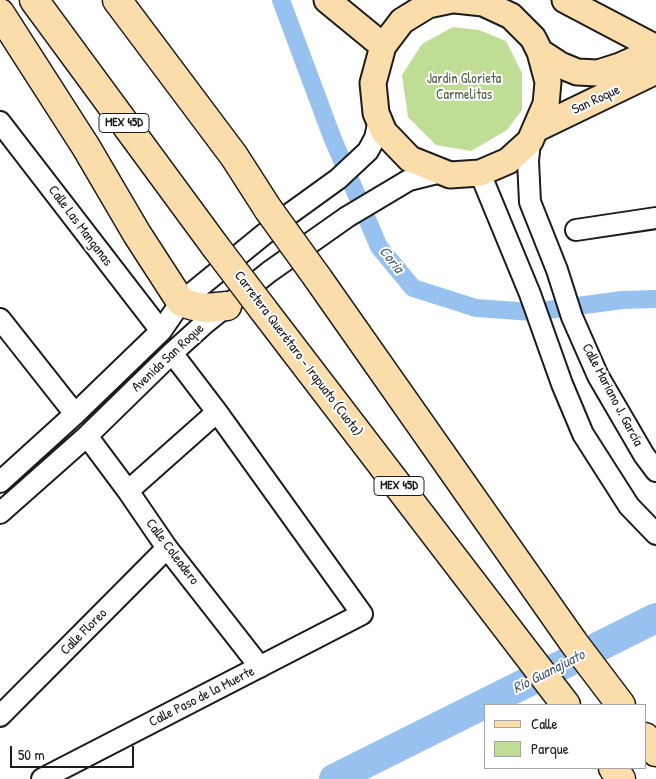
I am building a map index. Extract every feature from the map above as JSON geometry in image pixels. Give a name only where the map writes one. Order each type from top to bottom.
[{"type":"highway","name":"Carretera Querétaro - Irapuato (Cuota)","points":[[34,0],[215,246],[564,702]]},
{"type":"highway","points":[[117,0],[234,156]]},
{"type":"highway","points":[[133,0],[172,64],[268,208],[574,643],[620,704]]},
{"type":"highway","points":[[0,13],[86,147],[137,234],[181,302],[206,308],[227,306]]},
{"type":"highway","points":[[646,738],[656,752]]},
{"type":"main road","points":[[328,0],[383,46]]},
{"type":"main road","points":[[564,0],[656,49]]},
{"type":"main road","points":[[437,1],[483,2],[511,16],[533,38],[540,52],[548,82],[546,104],[533,135],[508,161],[480,173],[450,175],[410,159],[384,132],[376,113],[373,83],[383,46],[402,21],[437,1]]},
{"type":"main road","name":"San Roque","points":[[540,52],[560,65],[577,72],[598,73],[620,66],[656,49]]},
{"type":"main road","name":"San Roque","points":[[533,135],[656,71]]},
{"type":"street","name":"Avenida San Roque","points":[[0,482],[75,414],[161,331],[181,302],[277,224],[338,179],[368,151],[375,138],[380,120]]},
{"type":"street","name":"Calle Las Manganas","points":[[0,122],[161,331]]},
{"type":"street","name":"Calle Mariano J. García","points":[[533,135],[528,161],[530,202],[558,270],[572,317],[598,376],[644,456],[656,471]]},
{"type":"street","name":"Avenida San Roque","points":[[0,512],[86,436],[172,353],[269,272],[347,217],[409,180],[441,172]]},
{"type":"street","points":[[480,173],[530,294],[562,384],[583,434],[629,506],[656,534]]},
{"type":"street","points":[[576,230],[656,218]]},
{"type":"street","points":[[0,319],[75,414]]},
{"type":"street","points":[[128,491],[217,412],[172,353]]},
{"type":"street","name":"Calle Paso de la Muerte","points":[[42,779],[362,614],[217,412]]},
{"type":"street","name":"Calle Coleadero","points":[[86,436],[128,491],[167,548],[260,667]]},
{"type":"street","points":[[0,471],[27,456]]},
{"type":"street","name":"Calle Floreo","points":[[0,716],[167,548]]},
{"type":"green space","name":"Jardin Glorieta Carmelitas","points":[[453,27],[479,30],[506,41],[522,73],[522,110],[507,130],[471,151],[436,145],[408,117],[402,75],[422,44]]},
{"type":"waterway","name":"Coria","points":[[281,0],[332,137],[379,247],[413,288],[476,308],[533,312],[622,300],[656,299]]},
{"type":"waterway","name":"Río Guanajuato","points":[[484,704],[656,618]]},
{"type":"waterway","name":"Río Guanajuato","points":[[334,779],[483,704]]}]
